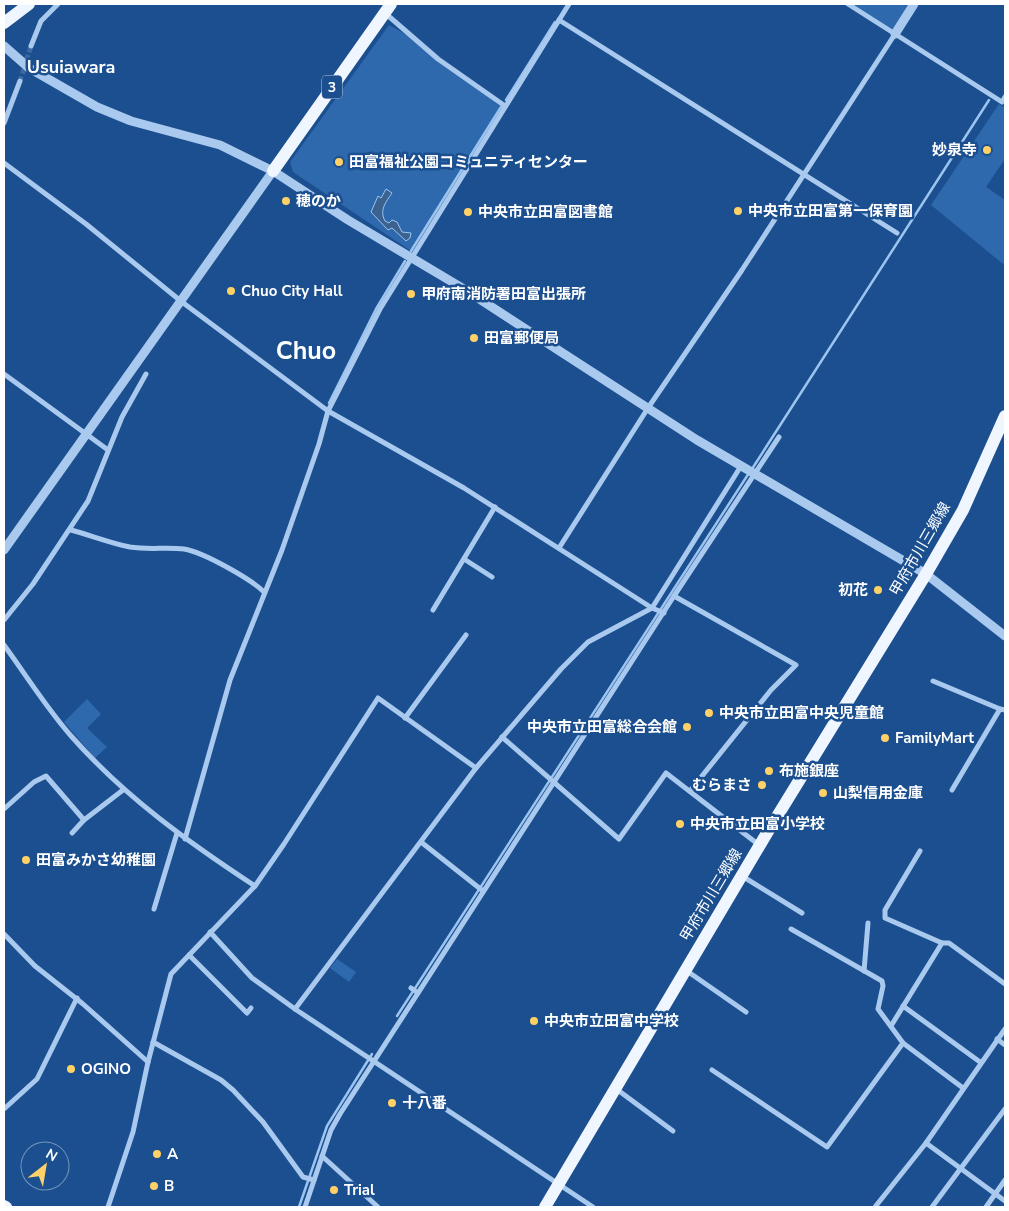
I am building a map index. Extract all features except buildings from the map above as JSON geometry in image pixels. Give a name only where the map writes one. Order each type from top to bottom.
[{"type":"main road","points":[[4,22],[29,4]]},
{"type":"main road","name":"3","points":[[273,171],[388,8]]},
{"type":"main road","name":"甲府市川三郷線","points":[[545,1207],[741,876],[926,574],[963,510],[1004,423]]},
{"type":"street","points":[[31,46],[41,21],[58,4]]},
{"type":"street","points":[[185,839],[230,680],[313,462],[328,411],[380,309],[569,4]]},
{"type":"street","points":[[848,4],[1002,102],[1005,97]]},
{"type":"street","points":[[559,548],[648,408],[742,270],[914,4]]},
{"type":"street","points":[[388,8],[438,59],[505,106]]},
{"type":"street","points":[[559,20],[802,175],[897,233]]},
{"type":"street","points":[[4,46],[30,68],[98,107],[131,121],[220,145],[273,171],[749,471],[926,574],[1005,636]]},
{"type":"street","points":[[4,123],[20,81]]},
{"type":"street","points":[[4,163],[86,224],[182,302],[328,411],[495,507],[663,613]]},
{"type":"street","points":[[4,550],[86,433],[182,302],[273,171]]},
{"type":"street","points":[[4,374],[108,450]]},
{"type":"street","points":[[4,620],[33,584],[71,530],[88,501],[122,417],[146,374]]},
{"type":"street","points":[[295,1009],[476,768],[561,669],[588,642],[654,609],[749,471],[779,437]]},
{"type":"street","points":[[305,1207],[331,1130],[340,1114],[415,991],[674,596],[749,471]]},
{"type":"street","points":[[433,610],[495,507]]},
{"type":"street","points":[[71,530],[128,546],[154,549],[183,549],[195,552],[249,580],[264,592]]},
{"type":"street","points":[[464,559],[492,577]]},
{"type":"street","points":[[674,596],[796,665],[771,690],[690,791]]},
{"type":"street","points":[[405,718],[466,635]]},
{"type":"street","points":[[4,645],[71,736],[123,790],[177,834],[255,886]]},
{"type":"street","points":[[932,681],[1003,709],[952,790]]},
{"type":"street","points":[[108,1207],[133,1132],[148,1062],[171,974],[255,886],[378,698],[476,768]]},
{"type":"street","points":[[502,738],[619,839],[666,773],[760,845]]},
{"type":"street","points":[[4,809],[34,782],[46,776],[84,820]]},
{"type":"street","points":[[72,834],[84,820],[123,790]]},
{"type":"street","points":[[154,909],[177,834]]},
{"type":"street","points":[[421,842],[475,886],[483,890]]},
{"type":"street","points":[[920,851],[885,910],[885,918],[942,943],[949,943],[1005,984]]},
{"type":"street","points":[[741,876],[802,913]]},
{"type":"street","points":[[864,971],[868,924]]},
{"type":"street","points":[[791,928],[882,981],[883,986],[878,1009],[903,1042],[963,1088]]},
{"type":"street","points":[[210,932],[252,978],[295,1009],[593,1207]]},
{"type":"street","points":[[4,934],[35,966],[77,998],[148,1062]]},
{"type":"street","points":[[891,1026],[942,943]]},
{"type":"street","points":[[189,955],[247,1013],[250,1008]]},
{"type":"street","points":[[685,970],[746,1012]]},
{"type":"street","points":[[4,1109],[37,1079],[77,998]]},
{"type":"street","points":[[903,1006],[980,1062]]},
{"type":"street","points":[[875,1207],[926,1142],[980,1062],[1005,1029]]},
{"type":"street","points":[[997,1039],[1005,1045]]},
{"type":"street","points":[[153,1042],[197,1066],[233,1090],[263,1122],[305,1177],[314,1180]]},
{"type":"street","points":[[712,1070],[827,1147],[903,1042]]},
{"type":"street","points":[[615,1087],[672,1131]]},
{"type":"street","points":[[932,1207],[1005,1109]]},
{"type":"street","points":[[926,1142],[1005,1201]]},
{"type":"street","points":[[322,1156],[378,1207]]},
{"type":"street","points":[[986,1207],[1005,1180]]},
{"type":"shaded area","points":[[848,4],[914,4],[895,34]]},
{"type":"shaded area","points":[[389,25],[411,37],[501,107],[411,251],[293,172],[290,162]]},
{"type":"shaded area","name":"妙泉寺","points":[[999,104],[1003,107],[1005,105],[1005,159],[986,187],[1005,200],[1005,261],[1003,264],[931,205]]},
{"type":"shaded area","points":[[386,189],[392,193],[384,206],[383,217],[389,223],[392,220],[397,222],[402,232],[411,233],[410,238],[406,241],[392,228],[388,230],[371,212],[378,196],[381,198]]},
{"type":"shaded area","points":[[87,699],[101,714],[87,728],[107,747],[95,758],[64,722]]},
{"type":"shaded area","points":[[337,959],[356,972],[349,982],[330,968]]},
{"type":"waterway","points":[[506,100],[555,22]]},
{"type":"waterway","points":[[752,469],[989,100]]},
{"type":"waterway","points":[[411,251],[501,107]]},
{"type":"waterway","points":[[329,403],[376,309],[405,261]]},
{"type":"waterway","points":[[397,1016],[749,473]]},
{"type":"waterway","points":[[299,1207],[327,1126],[372,1054]]},
{"type":"tunnel","points":[[20,81],[31,46]]},
{"type":"place","name":"妙泉寺","points":[[987,150]]},
{"type":"place","name":"田富福祉公園コミュニティセンター","points":[[339,162]]},
{"type":"place","name":"穂のか","points":[[286,201]]},
{"type":"place","name":"中央市立田富第一保育園","points":[[738,211]]},
{"type":"place","name":"中央市立田富図書館","points":[[468,212]]},
{"type":"place","name":"Chuo City Hall","points":[[231,291]]},
{"type":"place","name":"甲府南消防署田富出張所","points":[[411,294]]},
{"type":"place","name":"田富郵便局","points":[[474,338]]},
{"type":"place","name":"初花","points":[[878,590]]},
{"type":"place","name":"中央市立田富中央児童館","points":[[709,713]]},
{"type":"place","name":"中央市立田富総合会館","points":[[687,727]]},
{"type":"place","name":"FamilyMart","points":[[885,738]]},
{"type":"place","name":"布施銀座","points":[[769,771]]},
{"type":"place","name":"むらまさ","points":[[762,785]]},
{"type":"place","name":"山梨信用金庫","points":[[823,793]]},
{"type":"place","name":"中央市立田富小学校","points":[[680,824]]},
{"type":"place","name":"田富みかさ幼稚園","points":[[26,860]]},
{"type":"place","name":"中央市立田富中学校","points":[[534,1021]]},
{"type":"place","name":"OGINO","points":[[71,1069]]},
{"type":"place","name":"十八番","points":[[392,1103]]},
{"type":"place","name":"A","points":[[157,1154]]},
{"type":"place","name":"B","points":[[154,1186]]},
{"type":"place","name":"Trial","points":[[334,1190]]},
{"type":"district","name":"Usuiawara","points":[[71,67]]},
{"type":"district","name":"Chuo","points":[[306,350]]}]
